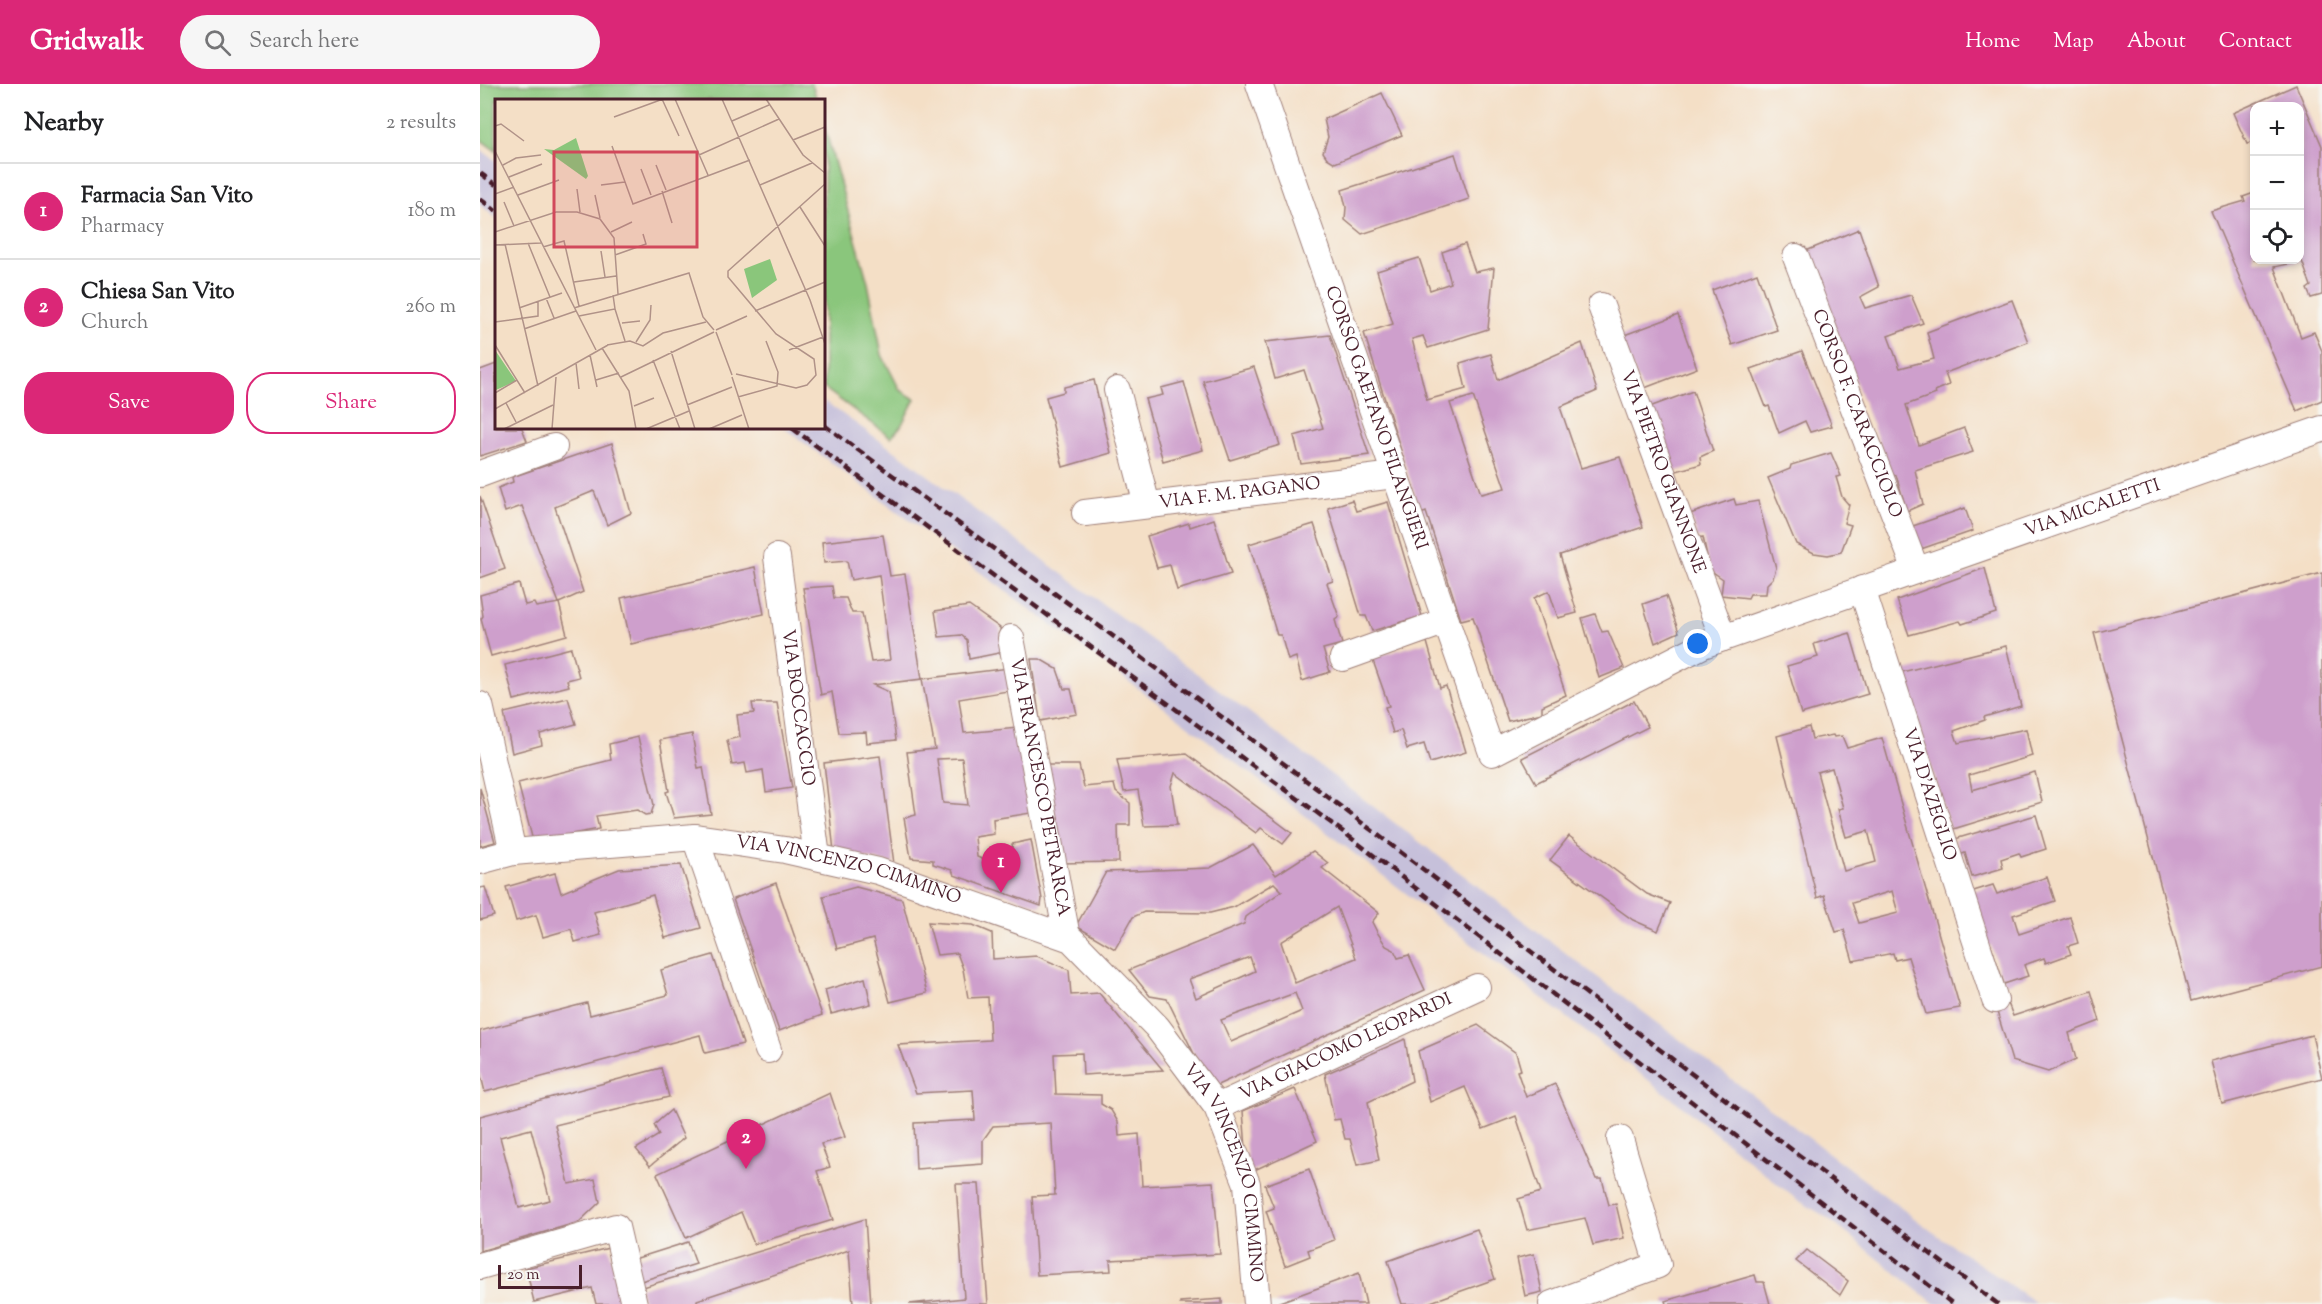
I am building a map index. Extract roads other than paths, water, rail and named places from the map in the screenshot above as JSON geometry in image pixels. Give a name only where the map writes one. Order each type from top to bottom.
[{"type":"street","name":"CORSO GAETANO FILANGIERI","points":[[1259,84],[1492,753]]},
{"type":"street","name":"CORSO F. CARACCIOLO","points":[[1796,257],[1916,570]]},
{"type":"street","name":"VIA PIETRO GIANNONE","points":[[1601,306],[1723,638]]},
{"type":"street","points":[[1117,390],[1147,506]]},
{"type":"street","name":"VIA MICALETTI","points":[[1492,753],[1702,645],[2322,429]]},
{"type":"street","points":[[480,474],[554,447]]},
{"type":"street","name":"VIA F. M. PAGANO","points":[[1085,513],[1395,475]]},
{"type":"street","name":"VIA BOCCACCIO","points":[[777,557],[817,857]]},
{"type":"street","name":"VIA D'AZEGLIO","points":[[1862,589],[1995,1000]]},
{"type":"street","points":[[1343,658],[1446,621]]},
{"type":"street","name":"VIA FRANCESCO PETRARCA","points":[[1011,638],[1067,938]]},
{"type":"street","points":[[480,705],[513,852]]},
{"type":"street","points":[[695,837],[768,1050]]},
{"type":"street","name":"VIA VINCENZO CIMMINO","points":[[480,861],[513,852],[695,837],[817,857],[878,871],[1067,938],[1157,1027],[1216,1107],[1247,1185],[1257,1304]]},
{"type":"street","name":"VIA GIACOMO LEOPARDI","points":[[1216,1107],[1477,987]]},
{"type":"street","points":[[1552,1304],[1658,1265],[1620,1139]]},
{"type":"street","points":[[480,1266],[616,1227],[634,1304]]},
{"type":"railway","points":[[480,173],[495,184]]},
{"type":"railway","points":[[480,199],[495,210]]},
{"type":"railway","points":[[825,426],[1219,715],[1998,1304]]},
{"type":"railway","points":[[793,429],[1342,831],[1953,1304]]},
{"type":"place","name":"Farmacia San Vito","points":[[1001,893]]},
{"type":"place","name":"Chiesa San Vito","points":[[746,1169]]}]
